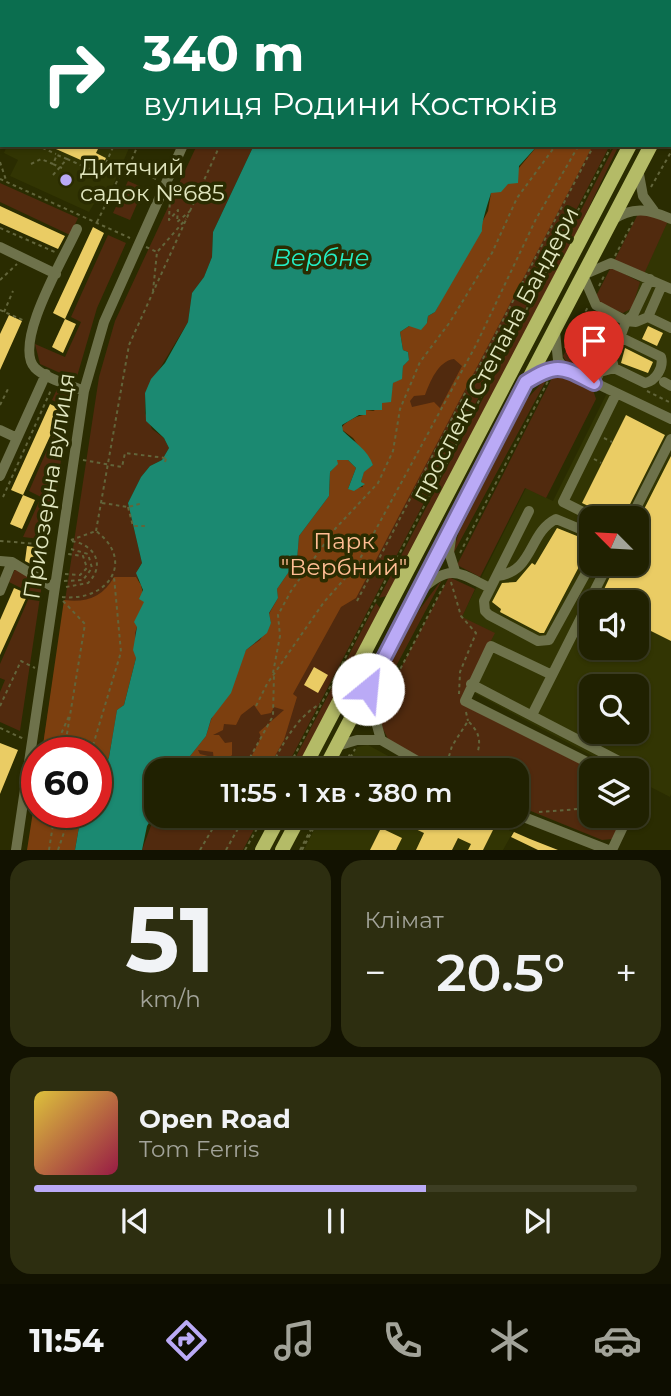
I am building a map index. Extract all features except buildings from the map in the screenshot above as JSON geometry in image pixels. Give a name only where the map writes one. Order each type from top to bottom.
[{"type":"main road","name":"проспект Степана Бандери","points":[[309,758],[629,147]]},
{"type":"main road","name":"проспект Степана Бандери","points":[[330,758],[650,147]]},
{"type":"main road","points":[[262,850],[274,828]]},
{"type":"main road","points":[[282,850],[294,828]]},
{"type":"street","name":"Приозерна вулиця","points":[[16,850],[60,585],[84,391],[104,322],[182,147]]},
{"type":"street","points":[[638,169],[642,204]]},
{"type":"street","points":[[642,204],[671,219]]},
{"type":"street","points":[[611,220],[642,204]]},
{"type":"street","points":[[77,229],[29,333],[29,356],[32,365],[51,377],[84,391]]},
{"type":"street","points":[[0,247],[56,274]]},
{"type":"street","points":[[611,263],[666,287],[648,317],[636,322],[588,303],[583,275],[611,263]]},
{"type":"street","points":[[622,338],[659,355],[662,363],[656,377],[648,383],[614,368],[611,363],[622,338],[626,320],[633,315],[650,279]]},
{"type":"street","points":[[648,317],[671,328]]},
{"type":"street","points":[[555,327],[559,365]]},
{"type":"street","points":[[526,382],[559,365]]},
{"type":"street","points":[[559,365],[671,419]]},
{"type":"street","points":[[594,383],[600,372],[614,368]]},
{"type":"street","points":[[0,476],[17,438],[51,377]]},
{"type":"street","points":[[579,510],[563,502],[616,394]]},
{"type":"street","points":[[0,430],[17,438]]},
{"type":"street","points":[[637,506],[671,439]]},
{"type":"street","points":[[530,511],[484,601],[485,611],[543,641],[553,636],[585,576]]},
{"type":"street","points":[[497,576],[515,572],[530,554],[545,526],[556,519],[579,529]]},
{"type":"street","points":[[452,571],[449,552],[453,524]]},
{"type":"street","points":[[0,561],[12,562],[60,585]]},
{"type":"street","points":[[0,591],[12,562]]},
{"type":"street","points":[[418,593],[442,573],[452,571],[490,588]]},
{"type":"street","points":[[532,715],[602,576]]},
{"type":"street","points":[[552,676],[491,646],[465,699],[467,703],[579,758]]},
{"type":"street","points":[[471,684],[613,758]]},
{"type":"street","points":[[368,689],[381,740]]},
{"type":"street","points":[[337,746],[360,740],[381,740],[412,758]]},
{"type":"street","points":[[529,819],[610,850],[622,828]]},
{"type":"path","points":[[40,147],[101,174],[113,147]]},
{"type":"path","points":[[97,223],[137,147]]},
{"type":"path","points":[[61,597],[78,599],[94,595],[111,576],[112,550],[96,531],[129,345],[219,147]]},
{"type":"path","points":[[250,758],[273,716],[274,674],[280,636],[278,615],[291,591],[335,529],[378,483],[393,451],[400,409],[421,362],[450,322],[492,253],[517,198],[555,147]]},
{"type":"path","points":[[256,706],[274,674],[324,602],[356,566],[471,354],[536,219],[578,147]]},
{"type":"path","points":[[357,601],[593,147]]},
{"type":"path","points":[[293,758],[612,147]]},
{"type":"path","points":[[374,716],[559,365],[588,303],[671,152]]},
{"type":"path","points":[[52,164],[57,155]]},
{"type":"path","points":[[32,164],[41,159],[62,169]]},
{"type":"path","points":[[53,175],[62,169],[67,159]]},
{"type":"path","points":[[0,162],[7,182]]},
{"type":"path","points":[[121,163],[161,181]]},
{"type":"path","points":[[0,179],[134,240]]},
{"type":"path","points":[[166,204],[170,193],[169,220],[178,210],[177,222],[191,211]]},
{"type":"path","points":[[153,294],[157,252],[188,216]]},
{"type":"path","points":[[0,228],[65,256]]},
{"type":"path","points":[[146,247],[157,252]]},
{"type":"path","points":[[0,280],[12,266],[27,260]]},
{"type":"path","points":[[13,290],[2,311],[30,324]]},
{"type":"path","points":[[588,303],[590,313]]},
{"type":"path","points":[[3,497],[51,377]]},
{"type":"path","points":[[0,405],[9,387]]},
{"type":"path","points":[[82,459],[122,467],[125,453],[166,458]]},
{"type":"path","points":[[100,503],[128,507],[143,503]]},
{"type":"path","points":[[128,507],[133,526],[147,526]]},
{"type":"path","points":[[69,541],[96,531]]},
{"type":"path","points":[[0,541],[53,546]]},
{"type":"path","points":[[60,585],[83,586],[92,579],[97,569],[91,548],[81,542],[69,541]]},
{"type":"path","points":[[59,611],[60,585],[69,541]]},
{"type":"path","points":[[60,585],[83,580],[92,568],[88,554],[68,548]]},
{"type":"path","points":[[64,574],[80,575],[87,568],[83,556],[67,554]]},
{"type":"path","points":[[452,571],[455,603],[461,617],[476,633],[460,672],[457,690],[460,699]]},
{"type":"path","points":[[96,737],[121,652],[114,577],[111,576]]},
{"type":"path","points":[[61,597],[85,625],[67,737]]},
{"type":"path","points":[[0,706],[21,662],[35,668]]},
{"type":"path","points":[[276,758],[307,711],[323,702]]},
{"type":"path","points":[[463,708],[468,721],[477,730],[480,740],[478,751]]},
{"type":"path","points":[[59,737],[72,712]]},
{"type":"path","points":[[448,758],[452,746],[468,721]]},
{"type":"path","points":[[0,728],[21,738]]},
{"type":"path","points":[[350,758],[360,740]]},
{"type":"path","points":[[529,813],[579,808]]},
{"type":"path","points":[[49,850],[52,828]]},
{"type":"path","points":[[58,850],[66,828]]},
{"type":"path","points":[[200,850],[213,828]]},
{"type":"path","points":[[226,850],[238,828]]},
{"type":"path","points":[[245,850],[257,828]]},
{"type":"path","points":[[301,850],[313,828]]},
{"type":"shaded area","name":"Дитячий садок №685","points":[[6,147],[129,148],[108,197],[100,194],[89,212],[10,176],[18,160],[4,153]]},
{"type":"shaded area","points":[[671,214],[670,797],[649,786],[649,758],[596,758],[463,687],[462,616],[526,488],[553,501],[610,387],[595,379]]},
{"type":"shaded area","points":[[368,745],[392,758],[351,758],[357,747]]},
{"type":"shaded area","points":[[315,828],[504,828],[513,832],[503,850],[304,850]]},
{"type":"green space","points":[[196,147],[253,147],[213,232],[212,257],[204,277],[192,293],[188,322],[145,393],[145,413],[152,429],[164,438],[169,448],[162,460],[150,466],[141,477],[128,503],[142,563],[138,569],[136,658],[112,740],[112,737],[44,737],[99,377],[115,321]]},
{"type":"green space","name":"Парк \"Вербний\"","points":[[536,147],[592,147],[356,598],[341,607],[293,694],[297,697],[284,740],[274,758],[251,758],[261,737],[259,732],[284,710],[274,707],[271,713],[261,715],[254,705],[241,715],[236,725],[224,724],[223,730],[213,735],[219,735],[225,743],[232,742],[232,755],[229,758],[214,758],[213,752],[198,750],[200,754],[208,756],[207,758],[189,758],[206,736],[211,720],[246,650],[260,640],[271,623],[269,614],[278,598],[277,589],[297,560],[299,536],[329,496],[330,472],[337,460],[348,460],[356,468],[348,489],[363,487],[361,482],[364,471],[373,465],[353,438],[341,429],[352,419],[365,415],[366,410],[374,411],[382,402],[390,402],[393,383],[402,376],[403,366],[409,360],[408,352],[403,350],[400,332],[409,326],[427,323],[428,316],[435,312],[488,211],[491,193],[518,169]],"holes":[[[454,359],[462,366],[440,408],[434,402],[412,407],[410,401],[414,396],[425,395],[435,373],[443,364]]]},
{"type":"green space","name":"Парк \"Вербний\"","points":[[537,147],[609,147],[291,758],[185,758],[299,536],[329,496],[363,487],[354,442]]},
{"type":"green space","points":[[614,147],[618,147],[578,230],[387,596],[379,598]]},
{"type":"green space","points":[[128,181],[144,188],[130,220],[113,213]]},
{"type":"green space","points":[[0,183],[78,218],[70,235],[0,202]]},
{"type":"green space","points":[[639,212],[668,221],[644,274],[614,261]]},
{"type":"green space","points":[[108,235],[126,243],[97,308],[76,380],[40,364],[35,344],[65,357],[81,322],[71,317]]},
{"type":"green space","points":[[611,267],[640,282],[632,308],[623,313],[599,304],[595,298]]},
{"type":"green space","points":[[587,312],[612,325],[617,333],[594,379],[568,365],[563,356]]},
{"type":"green space","points":[[560,374],[593,390],[596,399],[546,498],[525,488],[480,577],[457,565],[553,376]]},
{"type":"green space","points":[[549,375],[451,558],[459,532],[527,399]]},
{"type":"green space","points":[[58,387],[72,393],[48,540],[23,537],[41,497],[29,491],[66,407],[52,400]]},
{"type":"green space","points":[[15,569],[42,584],[20,731],[0,722],[0,692],[5,680],[0,678],[0,664],[31,593],[9,582]]},
{"type":"green space","points":[[114,577],[136,577],[145,602],[135,633],[136,658],[124,705],[117,710],[112,739],[112,737],[44,737],[64,600],[93,597],[110,584]]},
{"type":"green space","points":[[449,577],[475,589],[462,617],[495,633],[461,698],[579,763],[579,828],[619,828],[613,839],[602,840],[529,810],[529,758],[421,758],[389,741],[376,715]]},
{"type":"green space","points":[[443,578],[374,708],[375,694],[417,613]]},
{"type":"green space","points":[[376,603],[380,608],[302,758],[295,758]]},
{"type":"green space","points":[[30,828],[79,828],[75,850],[27,850]]},
{"type":"green space","points":[[150,828],[255,828],[243,850],[142,850]]},
{"type":"water","name":"Вербне","points":[[253,147],[536,147],[519,166],[518,183],[508,184],[501,192],[491,193],[482,231],[435,312],[428,316],[427,323],[421,330],[409,326],[400,332],[403,350],[408,352],[409,360],[403,366],[402,379],[393,383],[391,402],[382,403],[382,410],[366,410],[366,415],[359,415],[342,425],[343,431],[364,450],[373,465],[364,472],[361,482],[365,484],[354,491],[348,489],[356,468],[348,460],[337,460],[338,464],[330,472],[329,496],[299,536],[297,560],[277,589],[278,598],[269,613],[271,623],[267,633],[246,650],[231,693],[211,719],[206,736],[189,758],[144,758],[144,828],[147,828],[142,850],[75,850],[79,828],[112,828],[112,739],[117,710],[124,705],[136,658],[133,650],[137,627],[134,622],[144,602],[139,599],[143,590],[136,573],[142,563],[128,503],[141,477],[150,466],[162,460],[169,448],[164,438],[146,421],[145,393],[151,379],[165,363],[188,322],[192,293],[204,277],[212,257],[213,232]]},
{"type":"place","name":"Дитячий садок №685","points":[[66,180]]},
{"type":"route","points":[[368,689],[526,382],[555,367],[564,368],[594,383]]}]
